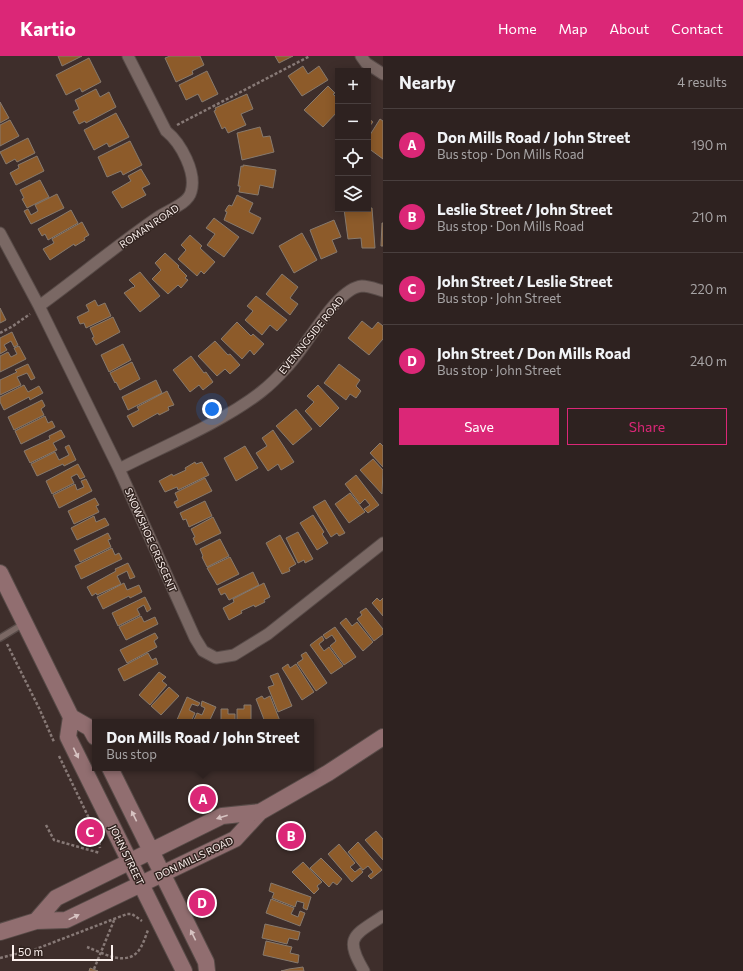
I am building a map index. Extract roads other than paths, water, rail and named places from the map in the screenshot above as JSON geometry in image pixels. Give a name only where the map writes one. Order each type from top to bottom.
[{"type":"main road","points":[[0,573],[71,717],[90,728],[92,732]]},
{"type":"main road","name":"JOHN STREET","points":[[71,717],[68,737],[184,971]]},
{"type":"main road","name":"DON MILLS ROAD","points":[[0,932],[36,921],[66,920],[235,839],[260,812],[328,773],[383,737]]},
{"type":"main road","points":[[111,771],[206,962],[206,971]]},
{"type":"main road","name":"DON MILLS ROAD","points":[[36,921],[56,898],[222,816],[260,812]]},
{"type":"street","name":"ROMAN ROAD","points":[[39,306],[133,234],[167,211],[184,202],[191,193],[193,179],[186,159],[173,137],[166,131],[128,56]]},
{"type":"street","points":[[361,56],[366,63],[383,74]]},
{"type":"street","name":"SNOWSHOE CRESCENT","points":[[0,232],[39,306],[119,469],[195,638],[203,652],[216,658],[234,655],[268,634],[383,543]]},
{"type":"street","name":"EVENINGSIDE ROAD","points":[[119,469],[199,429],[262,392],[289,366],[330,309],[340,297],[350,290],[361,286],[383,291]]},
{"type":"street","points":[[364,971],[356,957],[353,948],[353,939],[359,932],[383,916]]},
{"type":"lane","points":[[1,636],[25,623]]},
{"type":"place","name":"Don Mills Road / John Street","points":[[203,799]]},
{"type":"place","name":"John Street / Leslie Street","points":[[90,832]]},
{"type":"place","name":"Leslie Street / John Street","points":[[291,836]]},
{"type":"place","name":"John Street / Don Mills Road","points":[[202,903]]}]
